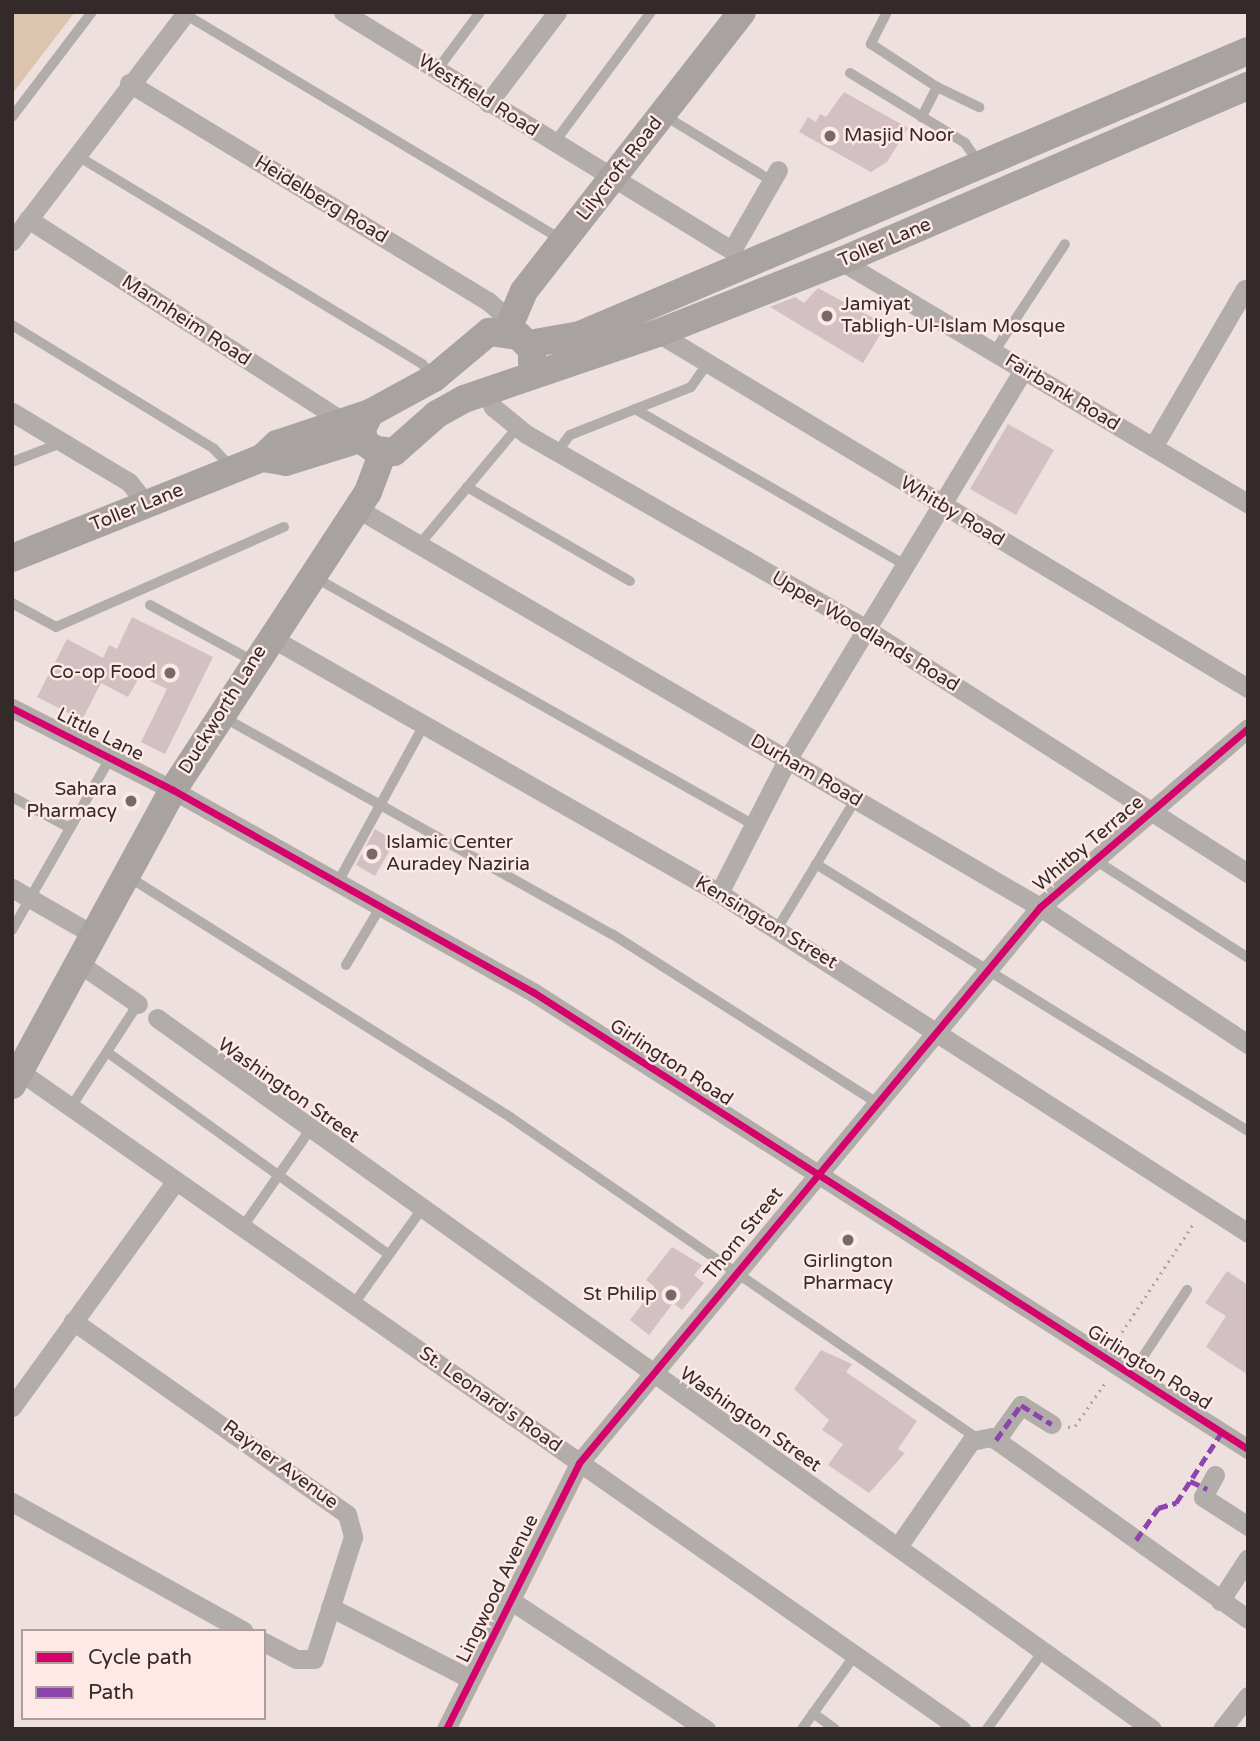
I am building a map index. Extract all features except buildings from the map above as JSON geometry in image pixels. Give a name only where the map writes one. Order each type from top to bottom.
[{"type":"main road","name":"Lilycroft Road","points":[[515,332],[516,303],[742,12]]},
{"type":"main road","name":"Toller Lane","points":[[12,558],[262,458],[286,462],[365,431],[484,335],[515,332],[567,339],[646,306],[737,256],[823,230],[1092,120],[1248,51]]},
{"type":"main road","name":"Toller Lane","points":[[365,431],[409,444],[447,407],[658,333],[842,261],[1105,150],[1248,86]]},
{"type":"main road","points":[[1092,120],[1105,150]]},
{"type":"main road","points":[[981,166],[996,196]]},
{"type":"main road","points":[[823,230],[842,261]]},
{"type":"main road","points":[[646,306],[658,333]]},
{"type":"main road","points":[[515,332],[531,365],[515,382]]},
{"type":"main road","name":"Duckworth Lane","points":[[15,1074],[173,790],[254,661],[358,509],[365,431]]},
{"type":"street","name":"Westfield Road","points":[[343,12],[737,256]]},
{"type":"street","points":[[488,103],[557,12]]},
{"type":"street","points":[[12,241],[184,13]]},
{"type":"street","name":"Heidelberg Road","points":[[129,83],[488,301],[515,332]]},
{"type":"street","points":[[737,256],[775,176]]},
{"type":"street","name":"Mannheim Road","points":[[28,219],[365,431]]},
{"type":"street","name":"Fairbank Road","points":[[842,261],[1248,504]]},
{"type":"street","points":[[1153,447],[1245,289]]},
{"type":"street","name":"Whitby Road","points":[[658,333],[1248,688]]},
{"type":"street","points":[[719,893],[787,761],[939,504],[1023,370]]},
{"type":"street","name":"Upper Woodlands Road","points":[[486,393],[493,407],[517,428],[866,629],[1248,873]]},
{"type":"street","points":[[12,412],[129,482],[146,503]]},
{"type":"street","name":"Durham Road","points":[[358,509],[1040,907],[1248,1044]]},
{"type":"street","name":"Kensington Street","points":[[270,637],[423,727],[719,893],[938,1029],[1248,1233]]},
{"type":"street","name":"Little Lane","points":[[12,708],[173,790]]},
{"type":"street","name":"Whitby Terrace","points":[[938,1029],[1040,907],[1248,728]]},
{"type":"street","name":"Girlington Road","points":[[173,790],[533,992],[813,1174],[1248,1449]]},
{"type":"street","points":[[12,888],[92,934]]},
{"type":"street","points":[[77,962],[138,1004]]},
{"type":"street","name":"Washington Street","points":[[157,1018],[899,1545],[1152,1729]]},
{"type":"street","name":"Thorn Street","points":[[579,1463],[813,1174],[938,1029]]},
{"type":"street","name":"St. Leonard's Road","points":[[15,1074],[71,1107],[961,1729]]},
{"type":"street","points":[[12,1407],[72,1321],[176,1182]]},
{"type":"street","name":"Rayner Avenue","points":[[72,1321],[347,1514],[353,1537],[314,1660],[296,1659],[266,1643]]},
{"type":"street","points":[[899,1545],[971,1441],[989,1439],[1021,1405],[1051,1424]]},
{"type":"street","points":[[989,1439],[1248,1619]]},
{"type":"street","name":"Lingwood Avenue","points":[[455,1725],[471,1679],[579,1463]]},
{"type":"street","points":[[1215,1475],[1203,1497],[1248,1526]]},
{"type":"street","points":[[12,1502],[240,1629]]},
{"type":"street","points":[[1220,1601],[1248,1558]]},
{"type":"street","points":[[510,1600],[706,1729]]},
{"type":"street","points":[[330,1607],[471,1679]]},
{"type":"street","points":[[1222,1729],[1248,1696]]},
{"type":"lane","points":[[12,117],[92,12]]},
{"type":"lane","points":[[437,71],[480,12]]},
{"type":"lane","points":[[554,143],[651,12]]},
{"type":"lane","points":[[887,12],[871,44],[937,87],[979,107]]},
{"type":"lane","points":[[184,13],[564,241]]},
{"type":"lane","points":[[850,73],[965,144],[981,166]]},
{"type":"lane","points":[[922,117],[937,87]]},
{"type":"lane","points":[[663,114],[775,176]]},
{"type":"lane","points":[[76,155],[422,364],[434,377]]},
{"type":"lane","points":[[994,352],[1065,244]]},
{"type":"lane","points":[[12,325],[214,449],[233,469]]},
{"type":"lane","points":[[557,452],[570,435],[691,387],[706,364]]},
{"type":"lane","points":[[635,409],[904,564]]},
{"type":"lane","points":[[419,545],[517,428]]},
{"type":"lane","points":[[12,462],[62,442]]},
{"type":"lane","points":[[467,487],[630,581]]},
{"type":"lane","points":[[12,603],[56,627],[284,527]]},
{"type":"lane","points":[[312,576],[754,825]]},
{"type":"lane","points":[[150,605],[254,661]]},
{"type":"lane","points":[[219,716],[612,934],[876,1102]]},
{"type":"lane","points":[[338,882],[423,727]]},
{"type":"lane","points":[[12,930],[110,758]]},
{"type":"lane","points":[[12,797],[70,828]]},
{"type":"lane","points":[[777,929],[855,800]]},
{"type":"lane","points":[[1095,860],[1248,958]]},
{"type":"lane","points":[[816,864],[1248,1131]]},
{"type":"lane","points":[[126,874],[510,1117],[989,1439]]},
{"type":"lane","points":[[346,965],[381,906]]},
{"type":"lane","points":[[71,1107],[138,1004]]},
{"type":"lane","points":[[107,1052],[389,1255]]},
{"type":"lane","points":[[242,1228],[312,1126]]},
{"type":"lane","points":[[353,1305],[424,1206]]},
{"type":"lane","points":[[1118,1367],[1187,1290]]},
{"type":"lane","points":[[987,1729],[1044,1650]]},
{"type":"lane","points":[[802,1729],[856,1655]]},
{"type":"lane","points":[[813,1713],[835,1729]]},
{"type":"path","points":[[1051,1424],[1075,1426],[1118,1367],[1205,1205]]},
{"type":"shaded area","points":[[12,12],[75,12],[12,94]]},
{"type":"marked path","points":[[996,1440],[1021,1405],[1051,1424]]},
{"type":"marked path","points":[[1136,1540],[1158,1508],[1176,1503],[1222,1432]]},
{"type":"marked path","points":[[1190,1481],[1207,1489]]},
{"type":"cycle path","points":[[12,708],[173,790],[533,992],[1248,1449]]},
{"type":"cycle path","points":[[446,1729],[579,1463],[1040,907],[1248,728]]},
{"type":"place","name":"Masjid Noor","points":[[830,136]]},
{"type":"place","name":"Jamiyat Tabligh-Ul-Islam Mosque","points":[[827,316]]},
{"type":"place","name":"Co-op Food","points":[[170,673]]},
{"type":"place","name":"Sahara Pharmacy","points":[[131,801]]},
{"type":"place","name":"Islamic Center Auradey Naziria","points":[[372,854]]},
{"type":"place","name":"Girlington Pharmacy","points":[[848,1240]]},
{"type":"place","name":"St Philip","points":[[671,1295]]}]
